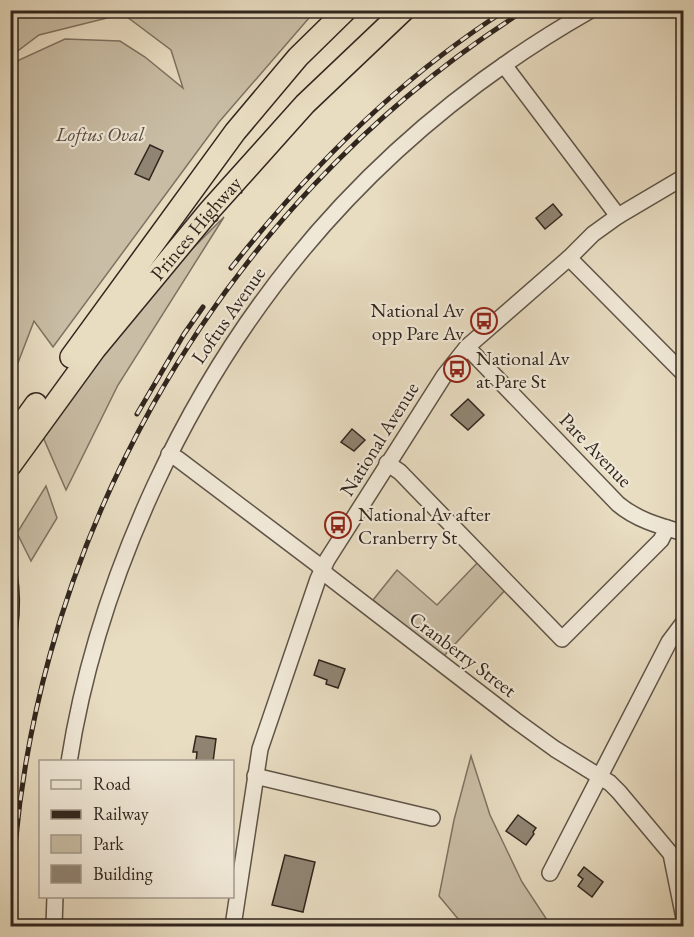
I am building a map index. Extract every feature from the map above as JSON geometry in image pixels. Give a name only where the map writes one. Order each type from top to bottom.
[{"type":"highway","name":"Princes Highway","points":[[10,440],[235,132],[298,57],[346,10]]},
{"type":"highway","points":[[305,104],[332,65],[384,10]]},
{"type":"highway","name":"Princes Highway","points":[[10,466],[134,299],[218,201],[305,104],[404,10]]},
{"type":"street","name":"Loftus Avenue","points":[[69,760],[82,694],[105,610],[123,558],[169,454],[195,403],[252,314],[318,230],[400,148],[460,97],[504,65],[591,10]]},
{"type":"street","points":[[504,65],[618,216]]},
{"type":"street","name":"National Avenue","points":[[232,927],[255,776],[268,724],[323,569],[387,463],[454,361],[593,234],[618,216],[684,177]]},
{"type":"street","points":[[569,258],[684,374]]},
{"type":"street","name":"Pare Avenue","points":[[467,347],[618,504],[630,514],[684,533]]},
{"type":"street","name":"Cranberry Street","points":[[169,454],[323,569],[328,576],[367,607],[515,720],[619,792],[678,861],[684,918]]},
{"type":"street","points":[[387,463],[400,472],[562,639],[653,549],[661,540],[666,528]]},
{"type":"street","points":[[550,873],[669,642],[684,622]]},
{"type":"street","points":[[255,776],[432,818]]},
{"type":"street","points":[[54,927],[55,898]]},
{"type":"green space","name":"Loftus Oval","points":[[11,11],[315,11],[219,122],[53,347],[34,321],[11,381],[11,72],[19,60],[65,39],[120,41],[145,57],[183,88],[171,50],[123,14],[39,35],[11,56]]},
{"type":"green space","points":[[224,217],[118,385],[66,490],[43,437],[104,348],[186,255]]},
{"type":"green space","points":[[46,486],[57,518],[31,561],[17,533]]},
{"type":"green space","points":[[480,560],[508,587],[443,657],[373,600],[397,570],[437,605]]},
{"type":"green space","points":[[471,756],[490,815],[522,882],[551,926],[464,926],[439,896],[454,820]]},
{"type":"building","points":[[150,145],[163,151],[149,180],[135,174]]},
{"type":"building","points":[[553,204],[562,215],[545,229],[536,218]]},
{"type":"building","points":[[468,399],[484,415],[468,430],[451,415]]},
{"type":"building","points":[[352,429],[365,440],[354,451],[341,442]]},
{"type":"building","points":[[319,660],[345,669],[338,688],[326,684],[327,680],[314,675]]},
{"type":"building","points":[[196,736],[216,739],[213,760],[196,760],[197,752],[193,752]]},
{"type":"building","points":[[518,815],[536,828],[526,845],[506,831]]},
{"type":"building","points":[[285,855],[315,862],[303,912],[272,905]]},
{"type":"building","points":[[584,867],[603,882],[592,897],[578,886],[583,879],[578,875]]},
{"type":"tram line","points":[[10,536],[19,584],[19,615],[10,663]]},
{"type":"railway","points":[[231,268],[292,195],[358,127],[429,65],[506,10]]},
{"type":"railway","points":[[11,926],[22,789],[50,656],[94,527],[153,404],[227,290],[314,185],[414,91],[525,10]]},
{"type":"railway","points":[[137,414],[184,334],[203,307]]},
{"type":"place","name":"National Av opp Pare Av","points":[[484,321]]},
{"type":"place","name":"National Av at Pare St","points":[[457,369]]},
{"type":"place","name":"National Av after Cranberry St","points":[[338,525]]}]
